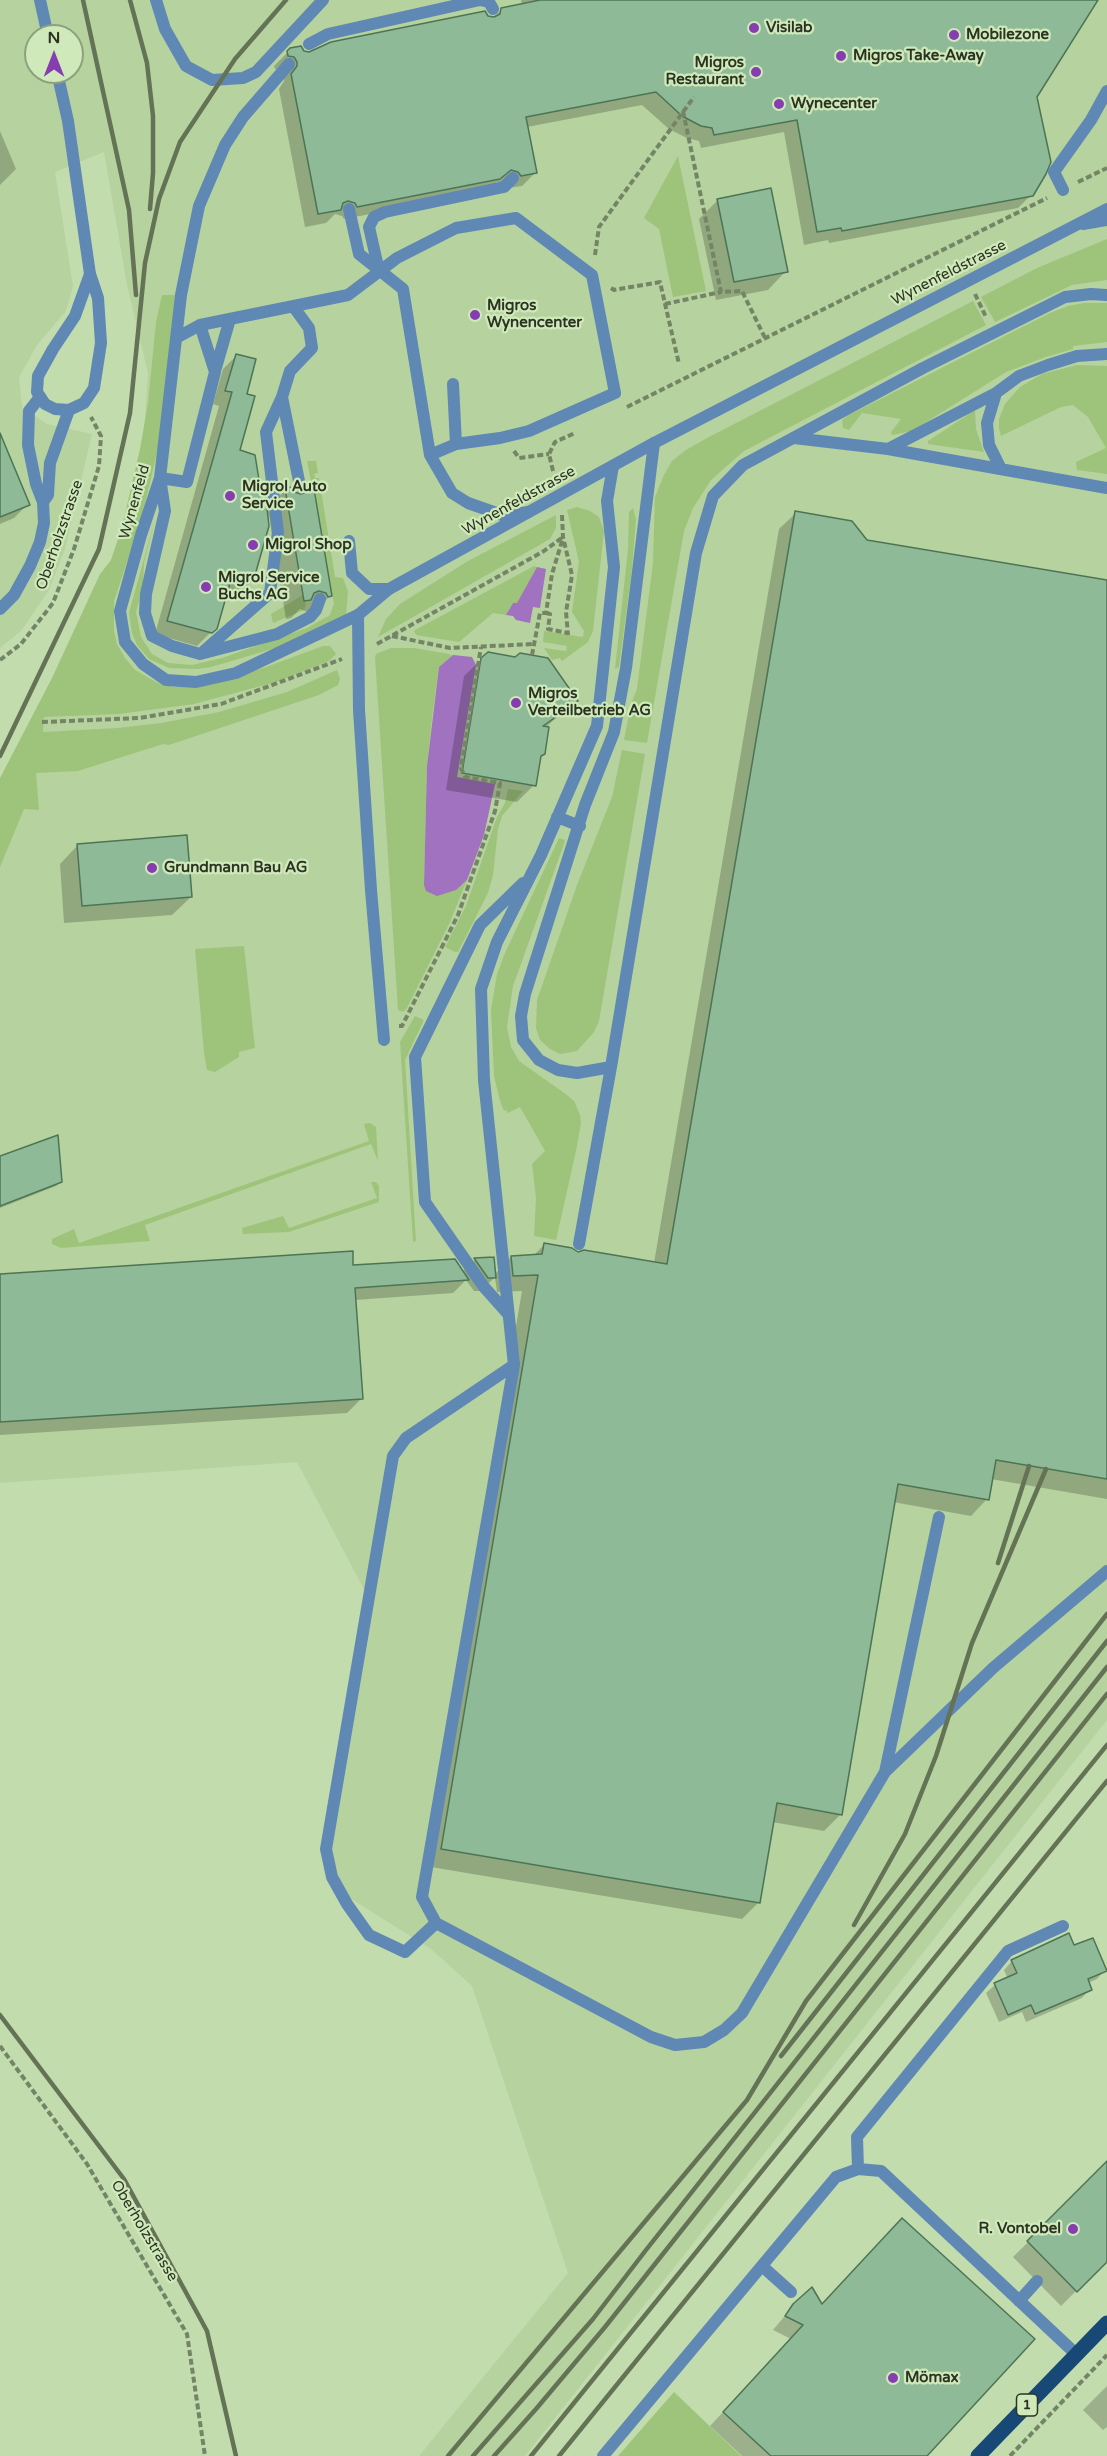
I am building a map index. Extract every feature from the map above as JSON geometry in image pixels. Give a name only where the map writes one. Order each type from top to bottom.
[{"type":"main road","name":"1","points":[[978,2456],[1107,2323]]},
{"type":"street","points":[[40,0],[45,24]]},
{"type":"street","points":[[156,0],[165,29],[186,66],[212,80],[243,78],[256,72],[323,0]]},
{"type":"street","points":[[309,44],[328,34],[354,27],[480,0],[489,2],[493,9]]},
{"type":"street","name":"Wynenfeld","points":[[289,64],[243,117],[225,145],[199,206],[182,285],[160,478],[120,611],[125,642],[143,663],[166,680],[195,682],[236,673],[358,615]]},
{"type":"street","points":[[60,84],[68,121],[90,274],[98,298],[101,343],[94,388],[84,403],[69,410],[55,409],[45,404],[37,392],[38,376],[75,316],[90,274]]},
{"type":"street","points":[[1063,190],[1054,172],[1091,120],[1107,91]]},
{"type":"street","points":[[380,272],[369,227],[374,217],[385,212],[494,189],[509,183],[513,178]]},
{"type":"street","name":"Wynenfeldstrasse","points":[[1076,224],[1107,203]]},
{"type":"street","points":[[349,208],[359,254],[403,290],[430,455],[452,493],[468,503],[505,516],[535,510]]},
{"type":"street","name":"Wynenfeldstrasse","points":[[358,615],[389,589],[654,443],[1107,209]]},
{"type":"street","points":[[176,338],[200,325],[348,295],[398,258],[456,228],[516,218],[592,275],[615,393],[529,431],[500,438],[456,444],[430,455]]},
{"type":"street","name":"Wynenfeldstrasse","points":[[1076,224],[1104,222]]},
{"type":"street","points":[[579,1244],[611,1067],[696,553],[713,496],[744,465],[994,332],[1065,297],[1107,295]]},
{"type":"street","points":[[200,654],[270,593],[278,532],[266,432],[282,397],[290,371],[312,348],[309,328],[293,306]]},
{"type":"street","points":[[230,319],[187,482],[160,478],[165,512],[146,594],[145,613],[152,636],[172,646],[200,654],[278,634],[310,617],[316,610],[320,599]]},
{"type":"street","points":[[200,325],[215,372]]},
{"type":"street","points":[[888,449],[996,393],[1019,376],[1077,356],[1107,354]]},
{"type":"street","points":[[453,384],[456,444]]},
{"type":"street","points":[[996,393],[987,423],[989,445],[1001,469]]},
{"type":"street","points":[[0,609],[14,595],[40,542],[45,523],[43,502],[36,484],[27,445],[29,411],[40,397]]},
{"type":"street","points":[[282,397],[300,486]]},
{"type":"street","points":[[43,502],[48,495],[50,463],[69,410]]},
{"type":"street","points":[[794,438],[888,449],[1107,488]]},
{"type":"street","points":[[611,1067],[577,1073],[558,1070],[539,1060],[523,1040],[521,1016],[525,994],[592,783],[614,732],[624,681],[640,566],[654,443]]},
{"type":"street","points":[[613,466],[607,501],[614,567],[597,726],[531,876],[497,942],[481,990],[483,1080],[514,1365],[422,1897],[436,1923],[651,2037],[675,2045],[704,2042],[724,2030],[742,2013],[885,1772],[993,1668],[1107,1571]]},
{"type":"street","points":[[350,541],[352,573],[369,589],[389,589]]},
{"type":"street","points":[[358,615],[359,710],[384,1040]]},
{"type":"street","points":[[603,677],[624,681]]},
{"type":"street","points":[[557,817],[580,825]]},
{"type":"street","points":[[509,1315],[483,1287],[425,1202],[415,1057],[480,925],[531,876]]},
{"type":"street","points":[[436,1923],[405,1952],[369,1935],[347,1904],[332,1877],[326,1850],[393,1456],[406,1438],[514,1365]]},
{"type":"street","points":[[885,1772],[939,1517]]},
{"type":"street","points":[[858,2169],[857,2137],[1008,1951],[1063,1926]]},
{"type":"street","points":[[603,2456],[836,2177],[858,2169],[881,2171],[1076,2354]]},
{"type":"street","points":[[762,2266],[791,2292]]},
{"type":"street","points":[[1018,2301],[1037,2282]]},
{"type":"path","points":[[679,364],[660,282],[614,290],[592,275],[599,227],[694,97]]},
{"type":"path","points":[[683,111],[721,292]]},
{"type":"path","points":[[618,411],[766,340],[1107,168]]},
{"type":"path","points":[[967,280],[994,332]]},
{"type":"path","points":[[665,304],[721,292],[742,291],[766,340]]},
{"type":"path","name":"Oberholzstrasse","points":[[0,660],[21,644],[53,603],[74,549],[99,466],[101,436],[84,403]]},
{"type":"path","points":[[553,471],[549,454],[555,442],[576,432]]},
{"type":"path","points":[[519,458],[549,454]]},
{"type":"path","points":[[532,655],[540,614],[550,614],[548,629],[568,634],[566,612],[572,575],[563,537],[562,515]]},
{"type":"path","points":[[546,613],[552,574],[563,537]]},
{"type":"path","points":[[358,654],[544,551],[563,537]]},
{"type":"path","points":[[392,636],[450,648],[534,644]]},
{"type":"path","points":[[383,1026],[402,1026],[458,915],[495,811],[500,783],[465,777],[461,768],[481,647]]},
{"type":"path","name":"Oberholzstrasse","points":[[0,2046],[87,2164],[187,2334],[205,2456]]},
{"type":"path","points":[[1010,2456],[1107,2355]]},
{"type":"shaded area","points":[[0,0],[1107,0],[1107,1720],[525,2456],[419,2456],[568,2273],[472,1986],[431,1949],[345,1895],[331,1853],[370,1601],[297,1462],[0,1483],[0,784],[61,687],[120,542],[143,447],[148,373],[127,285],[104,152],[55,172],[73,286],[66,311],[37,345],[19,377],[22,407],[47,424],[92,434],[65,549],[49,590],[21,631],[0,648]]},
{"type":"shaded area","points":[[678,156],[706,291],[673,297],[659,229],[644,218]]},
{"type":"shaded area","points":[[1107,239],[1107,280],[1072,285],[995,322],[981,297],[1037,268]]},
{"type":"shaded area","points":[[162,295],[175,295],[159,444],[142,517],[114,601],[114,631],[117,644],[135,670],[158,683],[173,687],[193,687],[213,683],[323,646],[330,646],[336,654],[329,661],[276,682],[194,704],[119,714],[44,717],[43,732],[161,723],[219,712],[287,692],[337,670],[340,679],[338,685],[319,695],[169,745],[163,744],[78,771],[36,773],[39,810],[24,809],[0,867],[0,778],[52,678],[100,574],[111,560],[122,527],[148,403],[156,322]]},
{"type":"shaded area","points":[[973,301],[986,325],[744,451],[711,480],[693,508],[684,531],[647,743],[624,740],[631,704],[637,689],[653,563],[655,497],[672,461],[707,438]]},
{"type":"shaded area","points":[[1084,303],[1107,303],[1107,342],[1073,346],[1073,349],[1006,372],[912,431],[892,435],[891,432],[901,419],[862,413],[849,430],[843,428],[842,420],[847,416],[1050,313]]},
{"type":"shaded area","points":[[1077,365],[1107,366],[1107,474],[1077,470],[1076,462],[1106,448],[1088,417],[1073,405],[1061,407],[1001,436],[999,419],[1005,404],[1020,387],[1042,374]]},
{"type":"shaded area","points":[[975,410],[976,429],[984,452],[928,444],[928,441]]},
{"type":"shaded area","points":[[307,461],[316,461],[318,473],[314,474],[315,478],[319,478],[335,577],[343,578],[348,591],[346,616],[282,646],[211,667],[169,668],[149,659],[137,645],[132,633],[129,613],[155,519],[144,563],[143,587],[136,612],[141,637],[152,654],[168,663],[192,665],[222,658],[307,628],[330,615],[334,604]]},
{"type":"shaded area","points":[[577,507],[599,517],[604,531],[593,631],[588,642],[562,661],[560,658],[552,660],[544,648],[566,651],[567,646],[543,642],[544,631],[583,637],[584,631],[572,612],[579,562],[567,510]]},
{"type":"shaded area","points":[[633,508],[636,519],[632,569],[619,667],[615,669],[628,549],[629,512]]},
{"type":"shaded area","points":[[556,515],[556,528],[550,539],[378,637],[386,619],[400,604],[468,561]]},
{"type":"shaded area","points":[[534,566],[537,567],[517,604],[513,603],[506,615],[493,613],[459,642],[416,635],[414,631],[417,629]]},
{"type":"shaded area","points":[[537,567],[546,569],[540,608],[533,607],[530,623],[506,615],[513,603],[517,603]]},
{"type":"shaded area","points":[[303,595],[306,605],[304,610],[273,623],[271,614]]},
{"type":"shaded area","points":[[391,648],[414,648],[452,656],[439,667],[432,718],[427,766],[424,885],[462,885],[467,880],[450,922],[403,1012],[398,1010],[375,657],[376,654]]},
{"type":"shaded area","points":[[453,655],[472,657],[476,665],[457,777],[495,784],[484,835],[467,880],[456,890],[437,896],[426,891],[424,885],[427,766],[439,667]]},
{"type":"shaded area","points":[[622,750],[645,754],[599,1021],[594,1032],[577,1051],[560,1054],[540,1040],[536,1028],[537,1000],[577,885],[612,797]]},
{"type":"shaded area","points":[[508,789],[523,791],[502,816],[488,893],[458,952],[455,952],[445,947],[466,906],[497,817],[505,803]]},
{"type":"shaded area","points":[[559,838],[565,840],[564,844],[513,986],[507,1027],[511,1047],[519,1061],[574,1101],[580,1115],[581,1123],[576,1151],[556,1240],[534,1236],[536,1198],[532,1164],[545,1151],[520,1107],[508,1113],[504,1111],[500,1101],[494,1076],[491,1010],[497,974],[505,953]]},
{"type":"shaded area","points":[[244,946],[255,1048],[239,1052],[239,1057],[215,1072],[207,1070],[195,949]]},
{"type":"shaded area","points":[[415,1016],[424,1020],[405,1060],[416,1241],[413,1242],[400,1042]]},
{"type":"shaded area","points":[[370,1123],[376,1127],[378,1161],[371,1144],[145,1225],[150,1241],[61,1248],[52,1244],[52,1239],[74,1229],[79,1243],[369,1141],[364,1124]]},
{"type":"shaded area","points":[[371,1182],[376,1182],[379,1186],[379,1202],[289,1232],[243,1234],[242,1228],[283,1216],[289,1228],[377,1198]]},
{"type":"shaded area","points":[[674,2392],[741,2456],[618,2456]]},
{"type":"building","points":[[540,0],[1098,0],[1037,97],[1051,162],[1033,196],[842,231],[841,228],[817,232],[797,120],[714,135],[712,128],[701,126],[682,116],[656,92],[526,117],[537,173],[521,176],[518,172],[511,170],[500,179],[357,207],[355,203],[348,201],[343,203],[341,210],[318,214],[291,74],[297,62],[294,57],[288,56],[287,51],[290,48],[301,46],[304,51],[309,52],[331,42],[485,11],[488,16],[494,17],[500,14],[501,8]]},
{"type":"building","points":[[771,188],[788,272],[734,282],[717,199]]},
{"type":"building","points":[[236,354],[256,359],[247,394],[255,396],[240,450],[255,455],[261,492],[265,491],[269,526],[253,582],[232,576],[217,629],[212,633],[167,621],[232,392],[225,391]]},
{"type":"building","points":[[0,433],[30,505],[0,517]]},
{"type":"building","points":[[313,483],[332,596],[328,597],[326,593],[319,591],[314,593],[311,600],[304,601],[285,488],[292,487],[294,492],[301,494],[306,492],[308,484]]},
{"type":"building","points":[[795,511],[852,521],[867,540],[1107,580],[1107,1479],[996,1460],[989,1500],[898,1484],[842,1815],[777,1803],[760,1903],[441,1849],[538,1275],[513,1276],[511,1256],[542,1254],[544,1243],[572,1248],[578,1252],[584,1250],[667,1264]]},
{"type":"building","points":[[488,652],[515,657],[520,653],[548,658],[578,701],[543,726],[549,727],[545,754],[541,756],[536,786],[462,773],[481,658]]},
{"type":"building","points":[[187,835],[192,897],[82,906],[77,844]]},
{"type":"building","points":[[58,1135],[62,1182],[0,1206],[0,1156]]},
{"type":"building","points":[[353,1251],[353,1265],[455,1259],[469,1280],[355,1288],[363,1399],[0,1422],[0,1274]]},
{"type":"building","points":[[494,1257],[496,1278],[488,1278],[474,1258]]},
{"type":"building","points":[[1069,1933],[1074,1945],[1093,1938],[1107,1971],[1088,1979],[1092,1990],[1035,2014],[1031,2005],[1008,2015],[994,1983],[1017,1973],[1011,1960]]},
{"type":"building","name":"R. Vontobel","points":[[1107,2161],[1107,2262],[1077,2292],[1027,2241]]},
{"type":"building","points":[[902,2218],[1035,2339],[927,2456],[771,2456],[723,2412],[803,2325],[785,2316],[793,2304],[812,2287],[822,2304]]},
{"type":"railway","points":[[83,0],[129,210],[136,295]]},
{"type":"railway","points":[[130,0],[147,63],[153,116],[153,173],[150,209]]},
{"type":"railway","points":[[0,756],[99,549],[130,413],[145,263],[159,199],[180,142],[235,59],[286,0]]},
{"type":"railway","points":[[998,1563],[1029,1466]]},
{"type":"railway","points":[[854,1925],[905,1834],[936,1756],[972,1643],[1046,1469]]},
{"type":"railway","points":[[448,2456],[747,2100],[806,2001],[1107,1614]]},
{"type":"railway","points":[[781,2056],[1107,1641]]},
{"type":"railway","points":[[473,2456],[593,2319],[1107,1667]]},
{"type":"railway","points":[[494,2456],[605,2327],[1107,1694]]},
{"type":"railway","points":[[531,2456],[1107,1745]]},
{"type":"railway","points":[[559,2456],[1107,1781]]},
{"type":"railway","points":[[0,2015],[124,2179],[207,2331],[236,2456]]},
{"type":"place","name":"Visilab","points":[[754,28]]},
{"type":"place","name":"Mobilezone","points":[[954,35]]},
{"type":"place","name":"Migros Take-Away","points":[[841,56]]},
{"type":"place","name":"Migros Restaurant","points":[[756,72]]},
{"type":"place","name":"Wynecenter","points":[[779,104]]},
{"type":"place","name":"Migros Wynencenter","points":[[475,315]]},
{"type":"place","name":"Migrol Auto Service","points":[[230,496]]},
{"type":"place","name":"Migrol Shop","points":[[253,545]]},
{"type":"place","name":"Migrol Service Buchs AG","points":[[206,587]]},
{"type":"place","name":"Migros Verteilbetrieb AG","points":[[516,703]]},
{"type":"place","name":"Grundmann Bau AG","points":[[152,868]]},
{"type":"place","name":"R. Vontobel","points":[[1073,2229]]},
{"type":"place","name":"Mömax","points":[[893,2378]]}]
